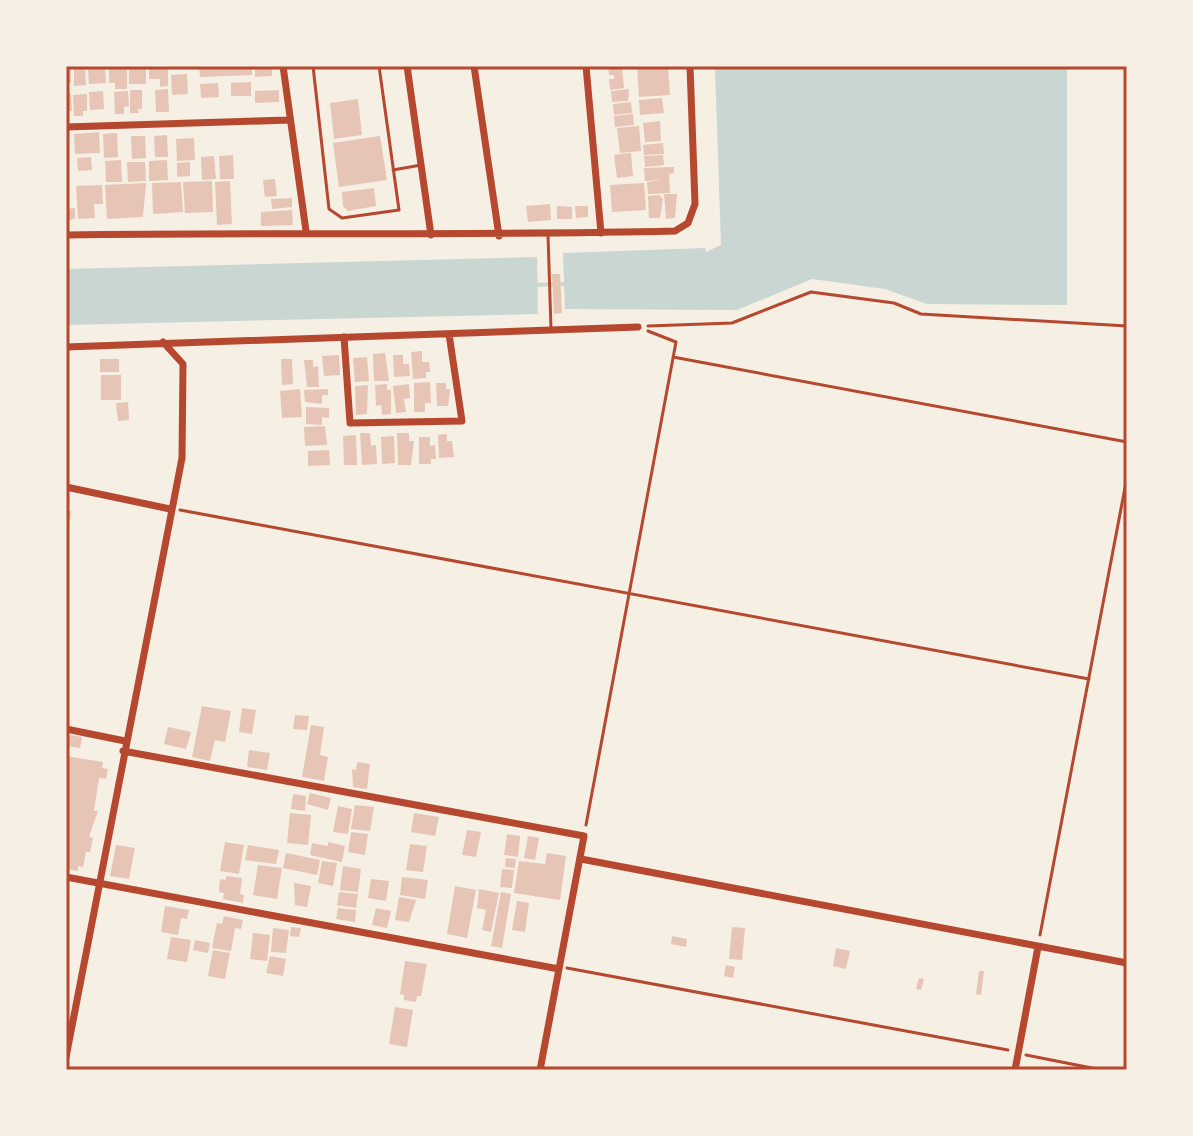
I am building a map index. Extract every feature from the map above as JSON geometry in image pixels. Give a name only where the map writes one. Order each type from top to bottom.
[{"type":"street","points":[[283,66],[306,231]]},
{"type":"street","points":[[407,66],[431,235]]},
{"type":"street","points":[[474,66],[499,236]]},
{"type":"street","points":[[586,66],[601,233]]},
{"type":"street","points":[[66,235],[306,231],[499,236],[675,231],[688,223],[695,204],[690,66]]},
{"type":"street","points":[[66,127],[290,120]]},
{"type":"street","points":[[66,347],[638,327]]},
{"type":"street","points":[[344,337],[350,423],[462,421],[449,334]]},
{"type":"street","points":[[66,1057],[182,458],[186,392],[183,364],[163,342]]},
{"type":"street","points":[[66,487],[170,509]]},
{"type":"street","points":[[66,729],[125,741]]},
{"type":"street","points":[[123,751],[584,836],[540,1070]]},
{"type":"street","points":[[581,859],[1127,963]]},
{"type":"street","points":[[66,877],[559,968]]},
{"type":"street","points":[[1015,1070],[1038,947]]},
{"type":"lane","points":[[313,66],[310,66],[329,209],[342,218],[399,210],[379,66]]},
{"type":"lane","points":[[393,170],[421,165]]},
{"type":"lane","points":[[548,235],[551,329]]},
{"type":"path","points":[[638,327],[732,323],[811,292],[894,303],[921,314],[1127,326]]},
{"type":"path","points":[[584,836],[676,342],[638,327]]},
{"type":"path","points":[[673,357],[1127,442]]},
{"type":"path","points":[[1038,947],[1127,477]]},
{"type":"path","points":[[170,509],[1089,679]]},
{"type":"path","points":[[559,968],[1102,1070]]},
{"type":"shaded area","points":[[715,66],[1067,66],[1067,305],[927,304],[885,289],[812,279],[737,310],[565,309],[563,253],[705,248],[706,252],[721,245]]},
{"type":"shaded area","points":[[537,257],[538,314],[66,325],[66,269]]},
{"type":"building","points":[[149,66],[168,66],[168,86],[160,87],[160,79],[149,79]]},
{"type":"building","points":[[199,66],[252,66],[252,75],[200,77]]},
{"type":"building","points":[[255,66],[272,66],[272,76],[255,77]]},
{"type":"building","points":[[608,66],[622,66],[624,88],[610,90],[609,79],[614,79],[614,75],[609,75]]},
{"type":"building","points":[[637,66],[668,66],[670,95],[639,97]]},
{"type":"building","points":[[129,67],[146,67],[146,84],[129,84]]},
{"type":"building","points":[[105,68],[106,83],[89,84],[88,69]]},
{"type":"building","points":[[109,68],[127,68],[127,89],[115,89],[115,83],[109,83]]},
{"type":"building","points":[[66,69],[71,69],[71,83],[66,83]]},
{"type":"building","points":[[74,69],[85,69],[86,85],[74,86]]},
{"type":"building","points":[[187,74],[188,94],[172,95],[171,75]]},
{"type":"building","points":[[251,82],[251,96],[231,96],[231,83]]},
{"type":"building","points":[[218,83],[219,97],[201,98],[200,84]]},
{"type":"building","points":[[168,89],[169,112],[156,112],[155,90]]},
{"type":"building","points":[[629,89],[628,101],[612,102],[611,91]]},
{"type":"building","points":[[130,90],[142,90],[142,109],[138,109],[139,113],[130,113]]},
{"type":"building","points":[[279,90],[279,102],[255,103],[255,91]]},
{"type":"building","points":[[103,91],[104,109],[90,110],[89,92]]},
{"type":"building","points":[[128,91],[129,106],[124,107],[124,114],[115,114],[114,92]]},
{"type":"building","points":[[66,94],[71,94],[72,111],[66,112]]},
{"type":"building","points":[[87,94],[87,111],[83,111],[83,116],[74,116],[73,95]]},
{"type":"building","points":[[662,98],[664,113],[640,115],[639,100]]},
{"type":"building","points":[[358,99],[362,135],[334,139],[330,103]]},
{"type":"building","points":[[631,102],[632,113],[614,115],[613,104]]},
{"type":"building","points":[[633,114],[634,125],[615,127],[614,116]]},
{"type":"building","points":[[660,121],[661,141],[645,142],[643,123]]},
{"type":"building","points":[[639,126],[641,151],[620,153],[617,128]]},
{"type":"building","points":[[99,132],[100,153],[75,154],[74,134]]},
{"type":"building","points":[[117,133],[118,157],[104,158],[103,134]]},
{"type":"building","points":[[167,135],[168,157],[155,157],[154,136]]},
{"type":"building","points":[[131,136],[145,136],[146,158],[132,159]]},
{"type":"building","points":[[380,136],[387,180],[339,187],[333,143]]},
{"type":"building","points":[[194,138],[195,160],[177,161],[176,139]]},
{"type":"building","points":[[663,143],[664,154],[644,155],[643,145]]},
{"type":"building","points":[[631,153],[633,176],[617,178],[614,155]]},
{"type":"building","points":[[233,155],[234,179],[220,179],[219,156]]},
{"type":"building","points":[[663,155],[664,165],[645,167],[644,156]]},
{"type":"building","points":[[214,156],[216,179],[202,180],[201,157]]},
{"type":"building","points":[[91,157],[92,170],[78,171],[77,158]]},
{"type":"building","points":[[121,160],[122,182],[106,182],[105,161]]},
{"type":"building","points":[[167,160],[168,180],[149,181],[149,161]]},
{"type":"building","points":[[127,162],[145,162],[146,181],[128,182]]},
{"type":"building","points":[[190,162],[190,176],[177,177],[177,163]]},
{"type":"building","points":[[674,167],[674,173],[669,174],[670,193],[648,194],[647,182],[662,180],[645,181],[644,168]]},
{"type":"building","points":[[275,179],[277,196],[265,197],[263,180]]},
{"type":"building","points":[[212,181],[213,212],[185,213],[183,182]]},
{"type":"building","points":[[230,181],[232,224],[217,225],[215,182]]},
{"type":"building","points":[[181,182],[183,212],[153,214],[152,183]]},
{"type":"building","points":[[146,183],[143,217],[107,219],[105,185]]},
{"type":"building","points":[[644,183],[646,210],[612,212],[610,185]]},
{"type":"building","points":[[102,185],[103,204],[94,204],[95,218],[78,219],[76,186]]},
{"type":"building","points":[[374,188],[376,206],[348,211],[343,206],[342,192]]},
{"type":"building","points":[[664,194],[677,194],[675,218],[666,219]]},
{"type":"building","points":[[659,195],[663,199],[660,218],[649,218],[648,196]]},
{"type":"building","points":[[292,198],[292,207],[272,209],[271,199]]},
{"type":"building","points":[[550,204],[551,220],[528,222],[526,206]]},
{"type":"building","points":[[557,206],[572,207],[572,219],[557,219]]},
{"type":"building","points":[[575,206],[588,206],[588,217],[576,218]]},
{"type":"building","points":[[75,208],[75,218],[66,222],[66,209]]},
{"type":"building","points":[[292,210],[293,225],[261,226],[261,212]]},
{"type":"building","points":[[552,274],[560,274],[562,313],[554,314]]},
{"type":"building","points":[[422,351],[422,362],[429,362],[430,372],[426,372],[426,378],[413,379],[411,352]]},
{"type":"building","points":[[385,353],[389,381],[374,381],[373,354]]},
{"type":"building","points":[[339,355],[340,375],[324,376],[322,356]]},
{"type":"building","points":[[393,355],[403,355],[403,364],[409,364],[410,376],[394,377]]},
{"type":"building","points":[[367,357],[369,381],[355,382],[353,358]]},
{"type":"building","points":[[100,359],[119,359],[119,372],[100,372]]},
{"type":"building","points":[[281,359],[292,359],[293,384],[282,385]]},
{"type":"building","points":[[304,360],[313,360],[313,367],[318,366],[319,387],[307,387]]},
{"type":"building","points":[[101,375],[121,375],[121,400],[101,400]]},
{"type":"building","points":[[430,382],[431,403],[425,403],[425,412],[414,412],[414,383]]},
{"type":"building","points":[[436,383],[446,383],[446,389],[450,389],[448,406],[437,406]]},
{"type":"building","points":[[387,384],[387,390],[391,390],[391,414],[382,415],[381,405],[376,406],[375,385]]},
{"type":"building","points":[[409,384],[410,398],[404,399],[406,412],[396,413],[393,386]]},
{"type":"building","points":[[368,385],[367,414],[356,415],[355,386]]},
{"type":"building","points":[[300,389],[302,417],[282,418],[280,391]]},
{"type":"building","points":[[328,389],[328,395],[322,395],[322,404],[305,402],[304,390]]},
{"type":"building","points":[[128,402],[129,420],[118,421],[116,403]]},
{"type":"building","points":[[306,407],[329,408],[329,418],[322,417],[322,425],[306,424]]},
{"type":"building","points":[[325,426],[327,445],[305,446],[304,427]]},
{"type":"building","points":[[360,433],[370,433],[371,446],[376,445],[377,464],[362,465]]},
{"type":"building","points":[[397,433],[409,433],[409,441],[414,441],[411,465],[398,465]]},
{"type":"building","points":[[447,434],[447,441],[452,441],[454,457],[439,458],[438,435]]},
{"type":"building","points":[[356,435],[357,465],[344,465],[343,436]]},
{"type":"building","points":[[394,436],[395,463],[382,464],[381,437]]},
{"type":"building","points":[[419,437],[430,437],[430,446],[435,445],[436,459],[431,459],[431,464],[419,464]]},
{"type":"building","points":[[329,450],[330,465],[308,466],[308,451]]},
{"type":"building","points":[[66,496],[70,497],[68,511],[71,511],[68,534]]},
{"type":"building","points":[[202,706],[231,711],[225,742],[215,740],[210,761],[192,757]]},
{"type":"building","points":[[242,708],[256,710],[252,734],[239,732]]},
{"type":"building","points":[[295,715],[309,716],[307,730],[293,729]]},
{"type":"building","points":[[311,725],[324,727],[320,755],[328,757],[324,781],[302,777]]},
{"type":"building","points":[[168,727],[191,732],[186,749],[164,744]]},
{"type":"building","points":[[66,734],[82,737],[80,748],[66,746]]},
{"type":"building","points":[[249,750],[270,753],[267,770],[247,767]]},
{"type":"building","points":[[66,756],[103,762],[102,768],[108,769],[106,779],[99,778],[94,811],[98,811],[89,837],[93,838],[90,852],[86,852],[83,867],[78,866],[78,871],[66,869]]},
{"type":"building","points":[[357,762],[370,764],[367,789],[353,787],[352,769],[356,770]]},
{"type":"building","points":[[310,793],[331,798],[328,810],[307,804]]},
{"type":"building","points":[[293,794],[306,796],[305,811],[291,809]]},
{"type":"building","points":[[355,805],[374,807],[370,831],[351,829]]},
{"type":"building","points":[[338,806],[352,809],[348,834],[333,832]]},
{"type":"building","points":[[290,813],[311,815],[308,845],[287,843]]},
{"type":"building","points":[[414,813],[439,817],[435,836],[411,832]]},
{"type":"building","points":[[467,830],[481,832],[476,857],[462,855]]},
{"type":"building","points":[[351,832],[368,834],[365,855],[348,852]]},
{"type":"building","points":[[507,834],[520,836],[518,857],[504,855]]},
{"type":"building","points":[[528,836],[539,838],[535,860],[524,858]]},
{"type":"building","points":[[225,842],[244,845],[239,874],[220,871]]},
{"type":"building","points":[[328,842],[345,846],[342,862],[310,855],[312,843],[328,846]]},
{"type":"building","points":[[410,844],[427,846],[423,872],[406,870]]},
{"type":"building","points":[[116,845],[135,848],[129,879],[110,876]]},
{"type":"building","points":[[248,845],[279,850],[276,864],[245,860]]},
{"type":"building","points":[[286,853],[320,860],[317,875],[283,868]]},
{"type":"building","points":[[547,853],[566,856],[560,900],[514,893],[519,861],[545,864]]},
{"type":"building","points":[[506,858],[516,859],[515,868],[505,867]]},
{"type":"building","points":[[322,861],[337,863],[333,886],[318,883]]},
{"type":"building","points":[[258,865],[282,868],[277,899],[253,895]]},
{"type":"building","points":[[343,866],[361,869],[358,892],[340,890]]},
{"type":"building","points":[[502,869],[514,870],[512,888],[500,887]]},
{"type":"building","points":[[226,876],[242,878],[240,894],[244,895],[243,903],[223,899],[224,893],[219,892],[220,879],[226,880]]},
{"type":"building","points":[[402,877],[428,880],[425,899],[400,895]]},
{"type":"building","points":[[371,879],[389,881],[386,901],[368,898]]},
{"type":"building","points":[[294,883],[311,886],[307,907],[295,905]]},
{"type":"building","points":[[455,886],[476,890],[467,938],[447,934]]},
{"type":"building","points":[[479,889],[499,893],[491,932],[482,930],[486,910],[477,908]]},
{"type":"building","points":[[339,892],[358,894],[356,908],[337,905]]},
{"type":"building","points":[[501,892],[511,894],[502,948],[491,946]]},
{"type":"building","points":[[399,897],[416,900],[409,922],[395,920]]},
{"type":"building","points":[[517,901],[529,903],[525,932],[512,930]]},
{"type":"building","points":[[165,906],[189,910],[187,919],[181,918],[178,935],[161,932]]},
{"type":"building","points":[[338,908],[356,910],[355,922],[336,919]]},
{"type":"building","points":[[376,908],[391,911],[387,928],[372,925]]},
{"type":"building","points":[[224,916],[243,920],[241,929],[235,928],[231,951],[212,948],[217,923],[222,924]]},
{"type":"building","points":[[291,927],[301,928],[299,937],[290,936]]},
{"type":"building","points":[[732,927],[745,928],[742,960],[729,959]]},
{"type":"building","points":[[273,928],[289,930],[286,953],[271,952]]},
{"type":"building","points":[[253,933],[270,935],[267,961],[250,959]]},
{"type":"building","points":[[672,936],[687,939],[686,947],[671,944]]},
{"type":"building","points":[[171,937],[191,940],[187,962],[167,959]]},
{"type":"building","points":[[195,940],[210,943],[208,953],[193,950]]},
{"type":"building","points":[[836,948],[850,951],[846,969],[833,966]]},
{"type":"building","points":[[213,950],[230,953],[225,979],[208,976]]},
{"type":"building","points":[[270,956],[286,959],[283,976],[266,973]]},
{"type":"building","points":[[405,961],[427,964],[421,996],[417,996],[416,1002],[404,1000],[404,995],[400,994]]},
{"type":"building","points":[[726,965],[735,967],[733,978],[724,976]]},
{"type":"building","points":[[979,971],[984,971],[981,995],[976,994]]},
{"type":"building","points":[[919,978],[924,979],[921,990],[916,989]]},
{"type":"building","points":[[395,1007],[413,1010],[407,1047],[389,1044]]},
{"type":"waterway","points":[[532,285],[568,284]]}]
